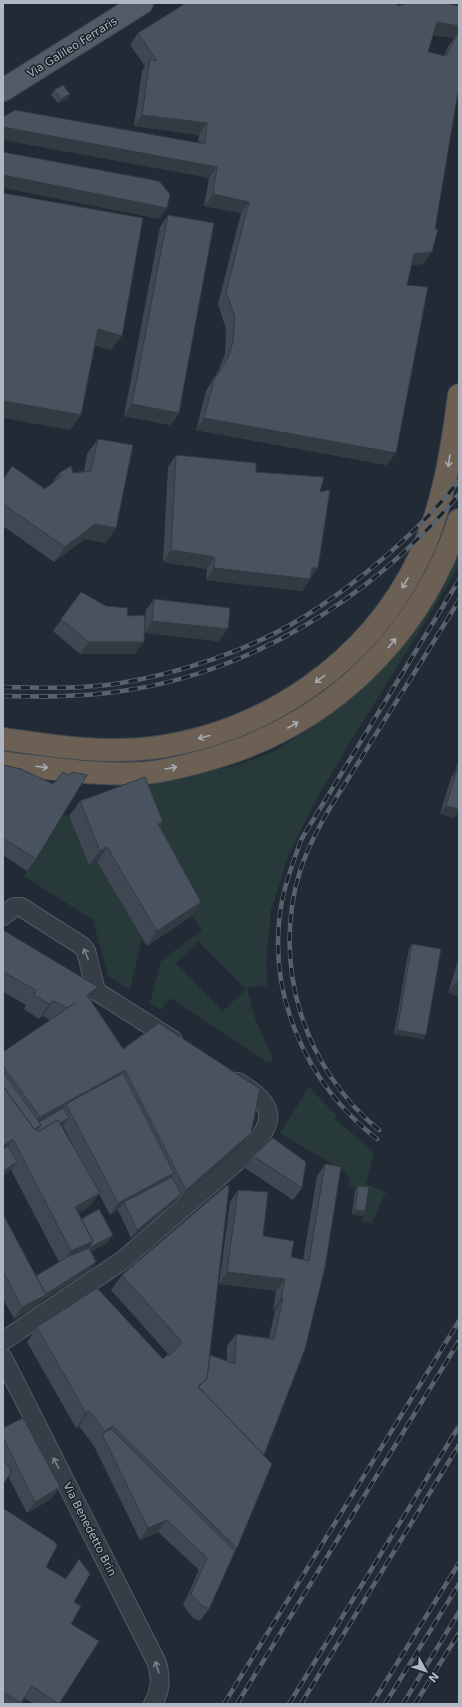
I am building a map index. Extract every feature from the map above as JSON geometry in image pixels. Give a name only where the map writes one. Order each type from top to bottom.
[{"type":"highway","points":[[3,739],[96,750],[125,750],[165,746],[233,728],[262,716],[307,689],[351,653],[369,634],[398,596],[419,558],[448,472],[459,395]]},
{"type":"highway","points":[[3,762],[91,773],[146,773],[194,764],[221,756],[275,735],[301,720],[340,693],[386,651],[407,624],[436,577],[446,556],[459,520]]},
{"type":"main road","name":"Via Galileo Ferraris","points":[[3,90],[142,3]]},
{"type":"street","points":[[3,916],[14,907],[21,908],[82,946],[86,951],[96,991]]},
{"type":"street","points":[[56,973],[80,988],[96,991],[185,1048]]},
{"type":"street","points":[[3,1341],[123,1260],[257,1143],[268,1124],[267,1107],[255,1092],[224,1072]]},
{"type":"street","name":"Via Benedetto Brin","points":[[3,1358],[157,1663],[160,1684],[158,1694],[153,1704]]},
{"type":"shaded area","points":[[459,550],[459,567],[348,746],[314,804],[289,854],[271,910],[266,963],[268,985],[247,988],[256,1021],[273,1058],[272,1062],[267,1062],[170,998],[161,1010],[150,1003],[161,961],[202,930],[192,916],[190,917],[141,789],[168,780],[224,768],[261,757],[288,743],[320,721],[364,686],[403,646],[420,624],[448,576]],"holes":[[[198,941],[246,989],[223,1011],[176,963]]]},
{"type":"shaded area","points":[[62,815],[69,816],[89,865],[97,862],[142,938],[130,990],[108,976],[93,920],[24,876]]},
{"type":"shaded area","points":[[309,1087],[337,1116],[335,1119],[374,1152],[366,1184],[386,1192],[371,1223],[362,1221],[367,1192],[348,1186],[351,1179],[342,1170],[280,1133]]},
{"type":"building","points":[[186,3],[396,3],[398,6],[407,3],[445,3],[459,6],[459,26],[437,22],[428,52],[446,56],[459,33],[459,86],[435,229],[438,229],[432,252],[414,254],[407,285],[428,287],[396,453],[204,418],[214,380],[228,358],[233,342],[235,317],[226,292],[249,202],[213,194],[217,167],[3,127],[3,117],[15,110],[205,144],[207,123],[142,115],[150,59],[157,61],[138,33]]},
{"type":"building","points":[[63,85],[70,94],[61,99],[54,90]]},
{"type":"building","points":[[3,152],[159,181],[170,194],[167,208],[3,175]]},
{"type":"building","points":[[3,193],[143,218],[122,336],[98,329],[81,415],[3,401]]},
{"type":"building","points":[[168,215],[214,223],[179,413],[132,404]]},
{"type":"building","points":[[98,439],[133,445],[116,528],[95,524],[65,547],[3,504],[3,480],[12,466],[45,489],[61,476],[59,473],[71,466],[73,473],[91,471]]},
{"type":"building","points":[[176,455],[256,463],[256,472],[324,477],[320,492],[330,490],[318,568],[312,568],[310,579],[214,568],[215,557],[171,550]]},
{"type":"building","points":[[81,592],[106,606],[128,608],[127,616],[145,615],[144,642],[89,642],[61,619]]},
{"type":"building","points":[[154,599],[230,608],[228,629],[152,621]]},
{"type":"building","points":[[3,765],[21,769],[53,784],[63,772],[69,775],[72,772],[87,775],[36,859],[3,838]]},
{"type":"building","points":[[457,770],[459,770],[459,809],[446,806]]},
{"type":"building","points":[[145,777],[163,822],[158,824],[201,902],[157,931],[107,847],[100,851],[80,801]]},
{"type":"building","points":[[3,930],[98,987],[87,995],[123,1049],[159,1023],[260,1089],[251,1133],[186,1190],[125,1070],[40,1117],[3,1066],[3,1052],[75,1003],[67,1008],[53,1001],[49,1004],[34,995],[36,990],[3,972]]},
{"type":"building","points":[[412,944],[441,949],[426,1035],[397,1030]]},
{"type":"building","points":[[3,1072],[41,1125],[35,1129],[3,1086]]},
{"type":"building","points":[[123,1073],[174,1173],[118,1203],[66,1104]]},
{"type":"building","points":[[3,1086],[34,1129],[39,1131],[58,1120],[100,1193],[75,1207],[93,1241],[71,1251],[13,1139],[3,1146]]},
{"type":"building","points":[[64,1108],[69,1118],[60,1123],[58,1120],[39,1131],[36,1130],[41,1125],[39,1122]]},
{"type":"building","points":[[273,1138],[306,1162],[302,1188],[253,1156]]},
{"type":"building","points":[[8,1146],[17,1162],[3,1171],[3,1149]]},
{"type":"building","points":[[325,1164],[341,1167],[325,1267],[305,1349],[264,1455],[198,1387],[207,1379],[210,1355],[235,1364],[236,1334],[274,1339],[283,1299],[281,1299],[285,1279],[227,1272],[238,1190],[268,1192],[263,1236],[294,1241],[291,1257],[309,1261]]},
{"type":"building","points":[[172,1177],[181,1194],[137,1230],[124,1202]]},
{"type":"building","points":[[227,1185],[229,1187],[207,1379],[198,1386],[272,1464],[237,1548],[113,1426],[105,1431],[89,1411],[86,1413],[37,1327],[97,1288],[163,1359],[168,1354],[169,1356],[182,1342],[122,1275]]},
{"type":"building","points":[[358,1186],[369,1187],[365,1211],[355,1210]]},
{"type":"building","points":[[99,1209],[113,1235],[89,1248],[93,1241],[81,1219]]},
{"type":"building","points":[[4,1216],[46,1295],[22,1307],[3,1271]]},
{"type":"building","points":[[89,1248],[96,1262],[46,1294],[36,1276],[67,1257]]},
{"type":"building","points":[[23,1418],[60,1487],[35,1502],[3,1437],[3,1428]]},
{"type":"building","points":[[111,1429],[235,1551],[209,1609],[202,1606],[191,1594],[207,1558],[167,1520],[148,1528],[102,1434]]},
{"type":"building","points":[[3,1461],[9,1467],[11,1472],[3,1485]]},
{"type":"building","points":[[3,1508],[55,1542],[57,1546],[46,1567],[66,1579],[79,1559],[90,1574],[74,1602],[81,1606],[71,1624],[99,1641],[59,1704],[32,1686],[21,1703],[3,1692]]},
{"type":"railway","points":[[3,687],[45,688],[101,686],[139,680],[212,660],[259,641],[302,618],[324,604],[366,573],[406,538],[459,481]]},
{"type":"railway","points":[[3,696],[87,695],[115,692],[165,683],[213,668],[260,649],[305,625],[348,597],[388,566],[425,531],[459,494]]},
{"type":"railway","points":[[377,1139],[352,1116],[329,1091],[311,1063],[296,1033],[286,1001],[280,968],[278,935],[282,901],[301,840],[459,580]]},
{"type":"railway","points":[[379,1130],[353,1105],[331,1077],[313,1046],[300,1012],[292,978],[290,942],[292,906],[305,856],[319,828],[459,600]]},
{"type":"railway","points":[[224,1704],[459,1321]]},
{"type":"railway","points":[[237,1704],[459,1341]]},
{"type":"railway","points":[[289,1704],[459,1426]]},
{"type":"railway","points":[[301,1704],[459,1445]]},
{"type":"railway","points":[[372,1704],[459,1563]]},
{"type":"railway","points":[[385,1704],[459,1584]]},
{"type":"railway","points":[[403,1704],[459,1612]]},
{"type":"railway","points":[[415,1704],[459,1633]]}]
